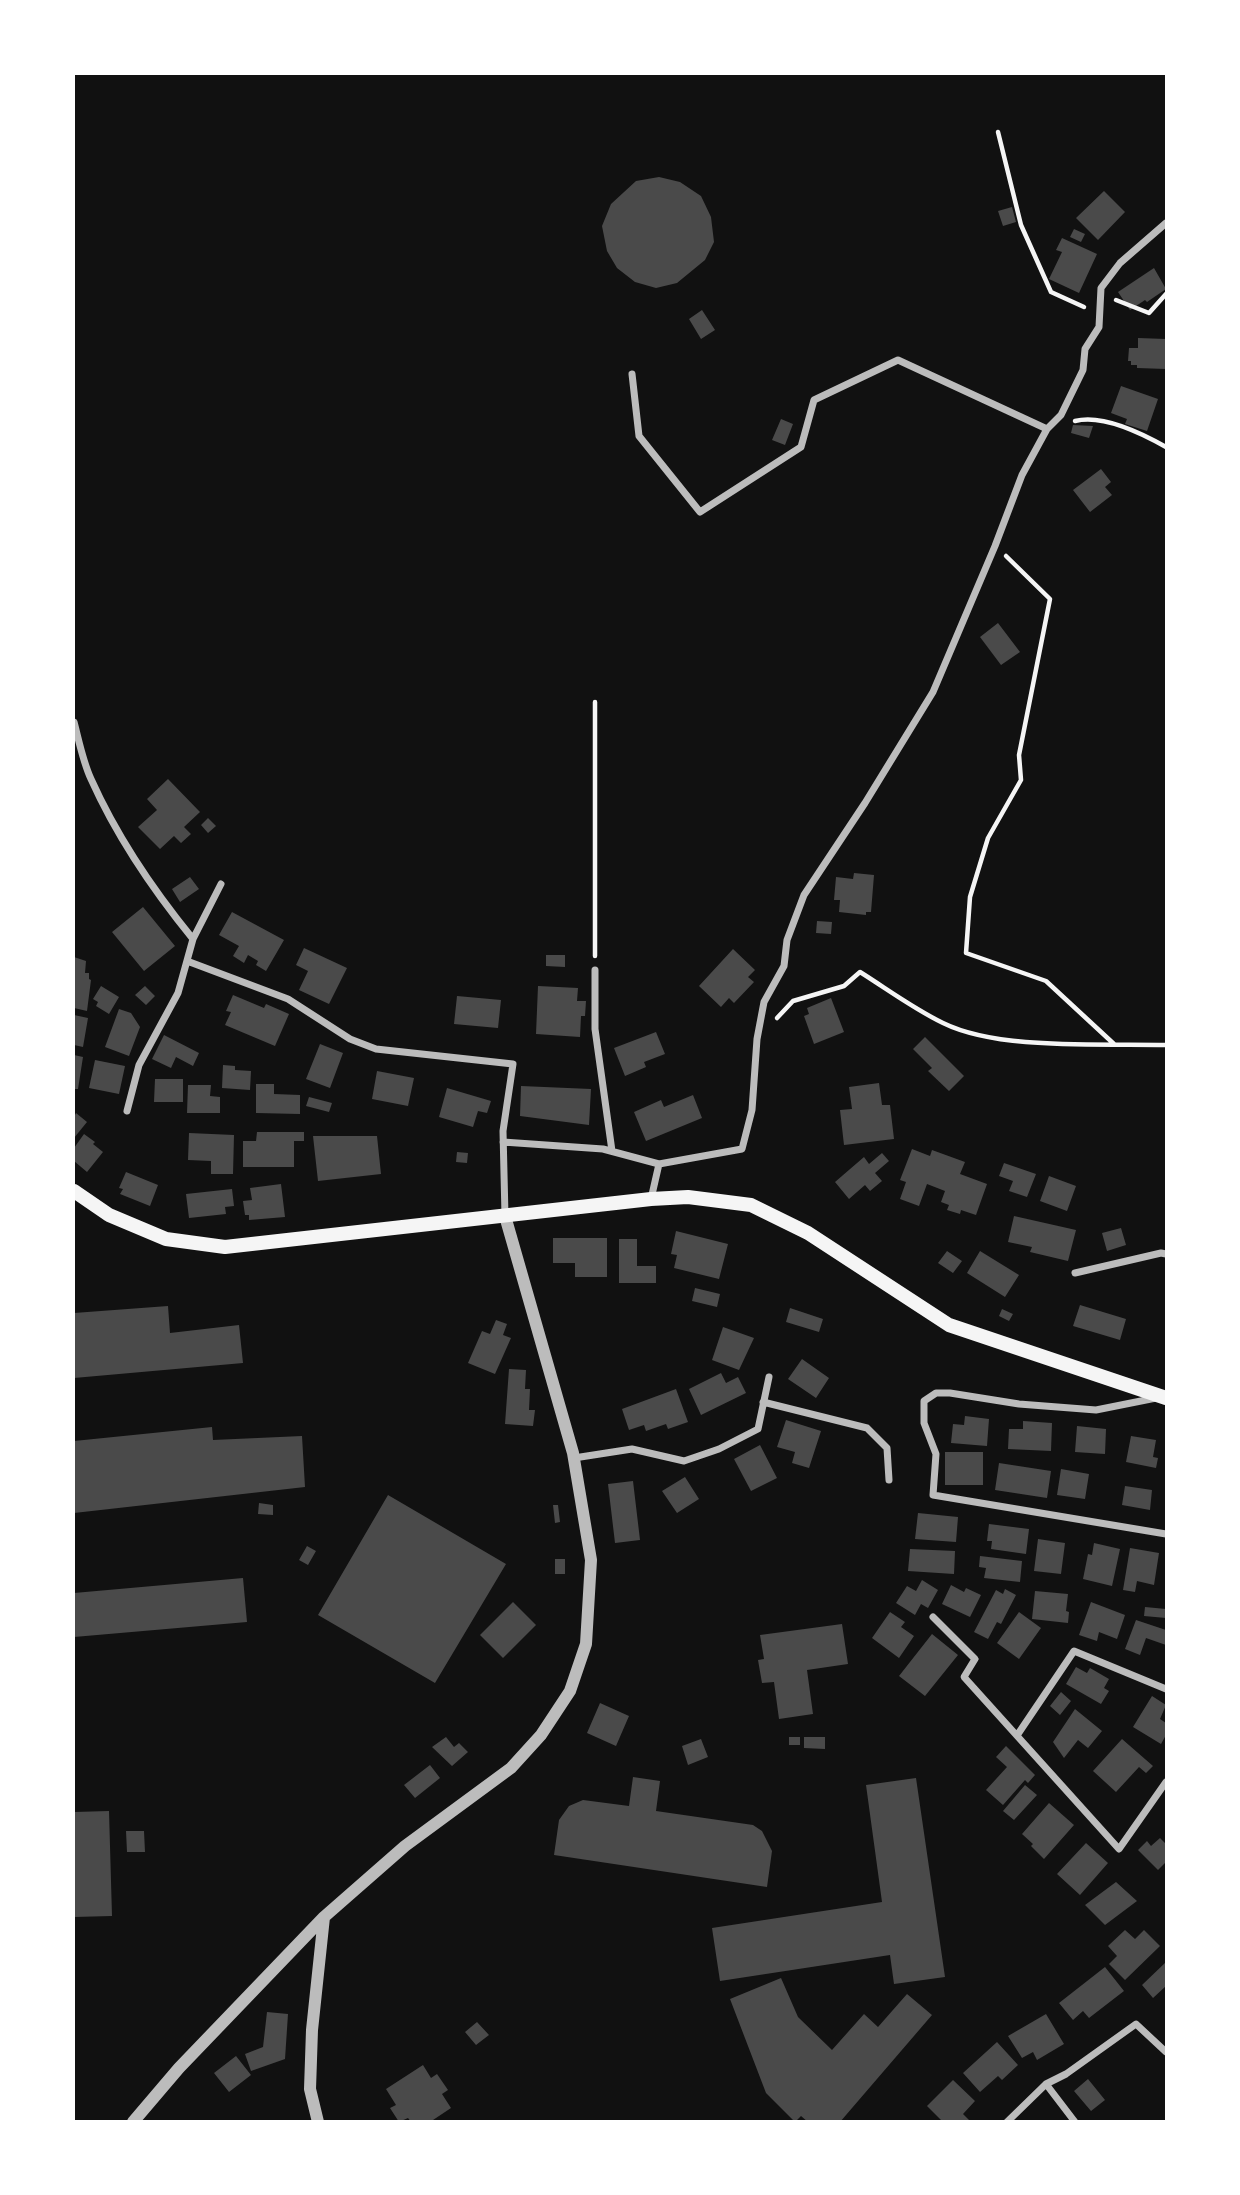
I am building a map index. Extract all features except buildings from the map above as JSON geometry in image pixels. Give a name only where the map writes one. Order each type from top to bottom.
[{"type":"main road","points":[[74,1191],[110,1214],[166,1239],[225,1247],[651,1199],[688,1197],[751,1205],[808,1233],[949,1325],[1163,1397]]},
{"type":"street","points":[[503,1142],[612,1151],[659,1164],[742,1149],[752,1110],[757,1040],[764,1002],[784,966],[787,940],[804,895],[865,803],[933,692],[1022,475],[1047,429],[1061,415],[1083,370],[1085,349],[1099,327],[1101,288],[1120,263],[1167,223]]},
{"type":"street","points":[[632,374],[639,436],[700,512],[801,447],[814,400],[898,360],[1047,429]]},
{"type":"street","points":[[74,722],[90,777],[115,825],[162,902],[194,939]]},
{"type":"street","points":[[127,1111],[139,1065],[178,993],[194,939],[221,884]]},
{"type":"street","points":[[133,2122],[179,2068],[324,1917],[405,1846],[511,1768],[541,1735],[570,1690],[586,1644],[591,1560],[574,1458],[505,1216],[503,1142],[513,1064],[376,1049],[349,1040],[288,999],[187,961]]},
{"type":"street","points":[[595,970],[595,1029],[612,1151]]},
{"type":"street","points":[[651,1199],[659,1164]]},
{"type":"street","points":[[1075,1273],[1161,1253],[1167,1254]]},
{"type":"street","points":[[574,1458],[632,1449],[684,1461],[719,1449],[758,1429],[769,1377]]},
{"type":"street","points":[[1163,1397],[1096,1410],[1018,1404],[936,1393],[924,1401],[924,1423],[936,1454],[933,1495],[1167,1534]]},
{"type":"street","points":[[763,1402],[867,1428],[887,1448],[889,1480]]},
{"type":"street","points":[[933,1618],[975,1659],[964,1677],[1119,1849],[1167,1782]]},
{"type":"street","points":[[1018,1734],[1074,1651],[1167,1689]]},
{"type":"street","points":[[318,2122],[310,2089],[312,2030],[324,1917]]},
{"type":"street","points":[[1007,2122],[1046,2084],[1066,2074],[1136,2024],[1167,2052]]},
{"type":"street","points":[[1046,2084],[1075,2122]]},
{"type":"path","points":[[998,132],[1021,225],[1051,292],[1099,314],[1104,296],[1149,313],[1167,293]]},
{"type":"path","points":[[1047,429],[1085,418],[1138,431],[1167,447]]},
{"type":"path","points":[[995,546],[1050,598],[1019,755],[1021,779],[988,838],[970,897],[966,953],[1046,981],[1114,1044]]},
{"type":"path","points":[[595,702],[595,970]]},
{"type":"path","points":[[757,1040],[793,1001],[845,986],[860,972],[944,1024],[982,1035],[1027,1042],[1167,1045]]}]
